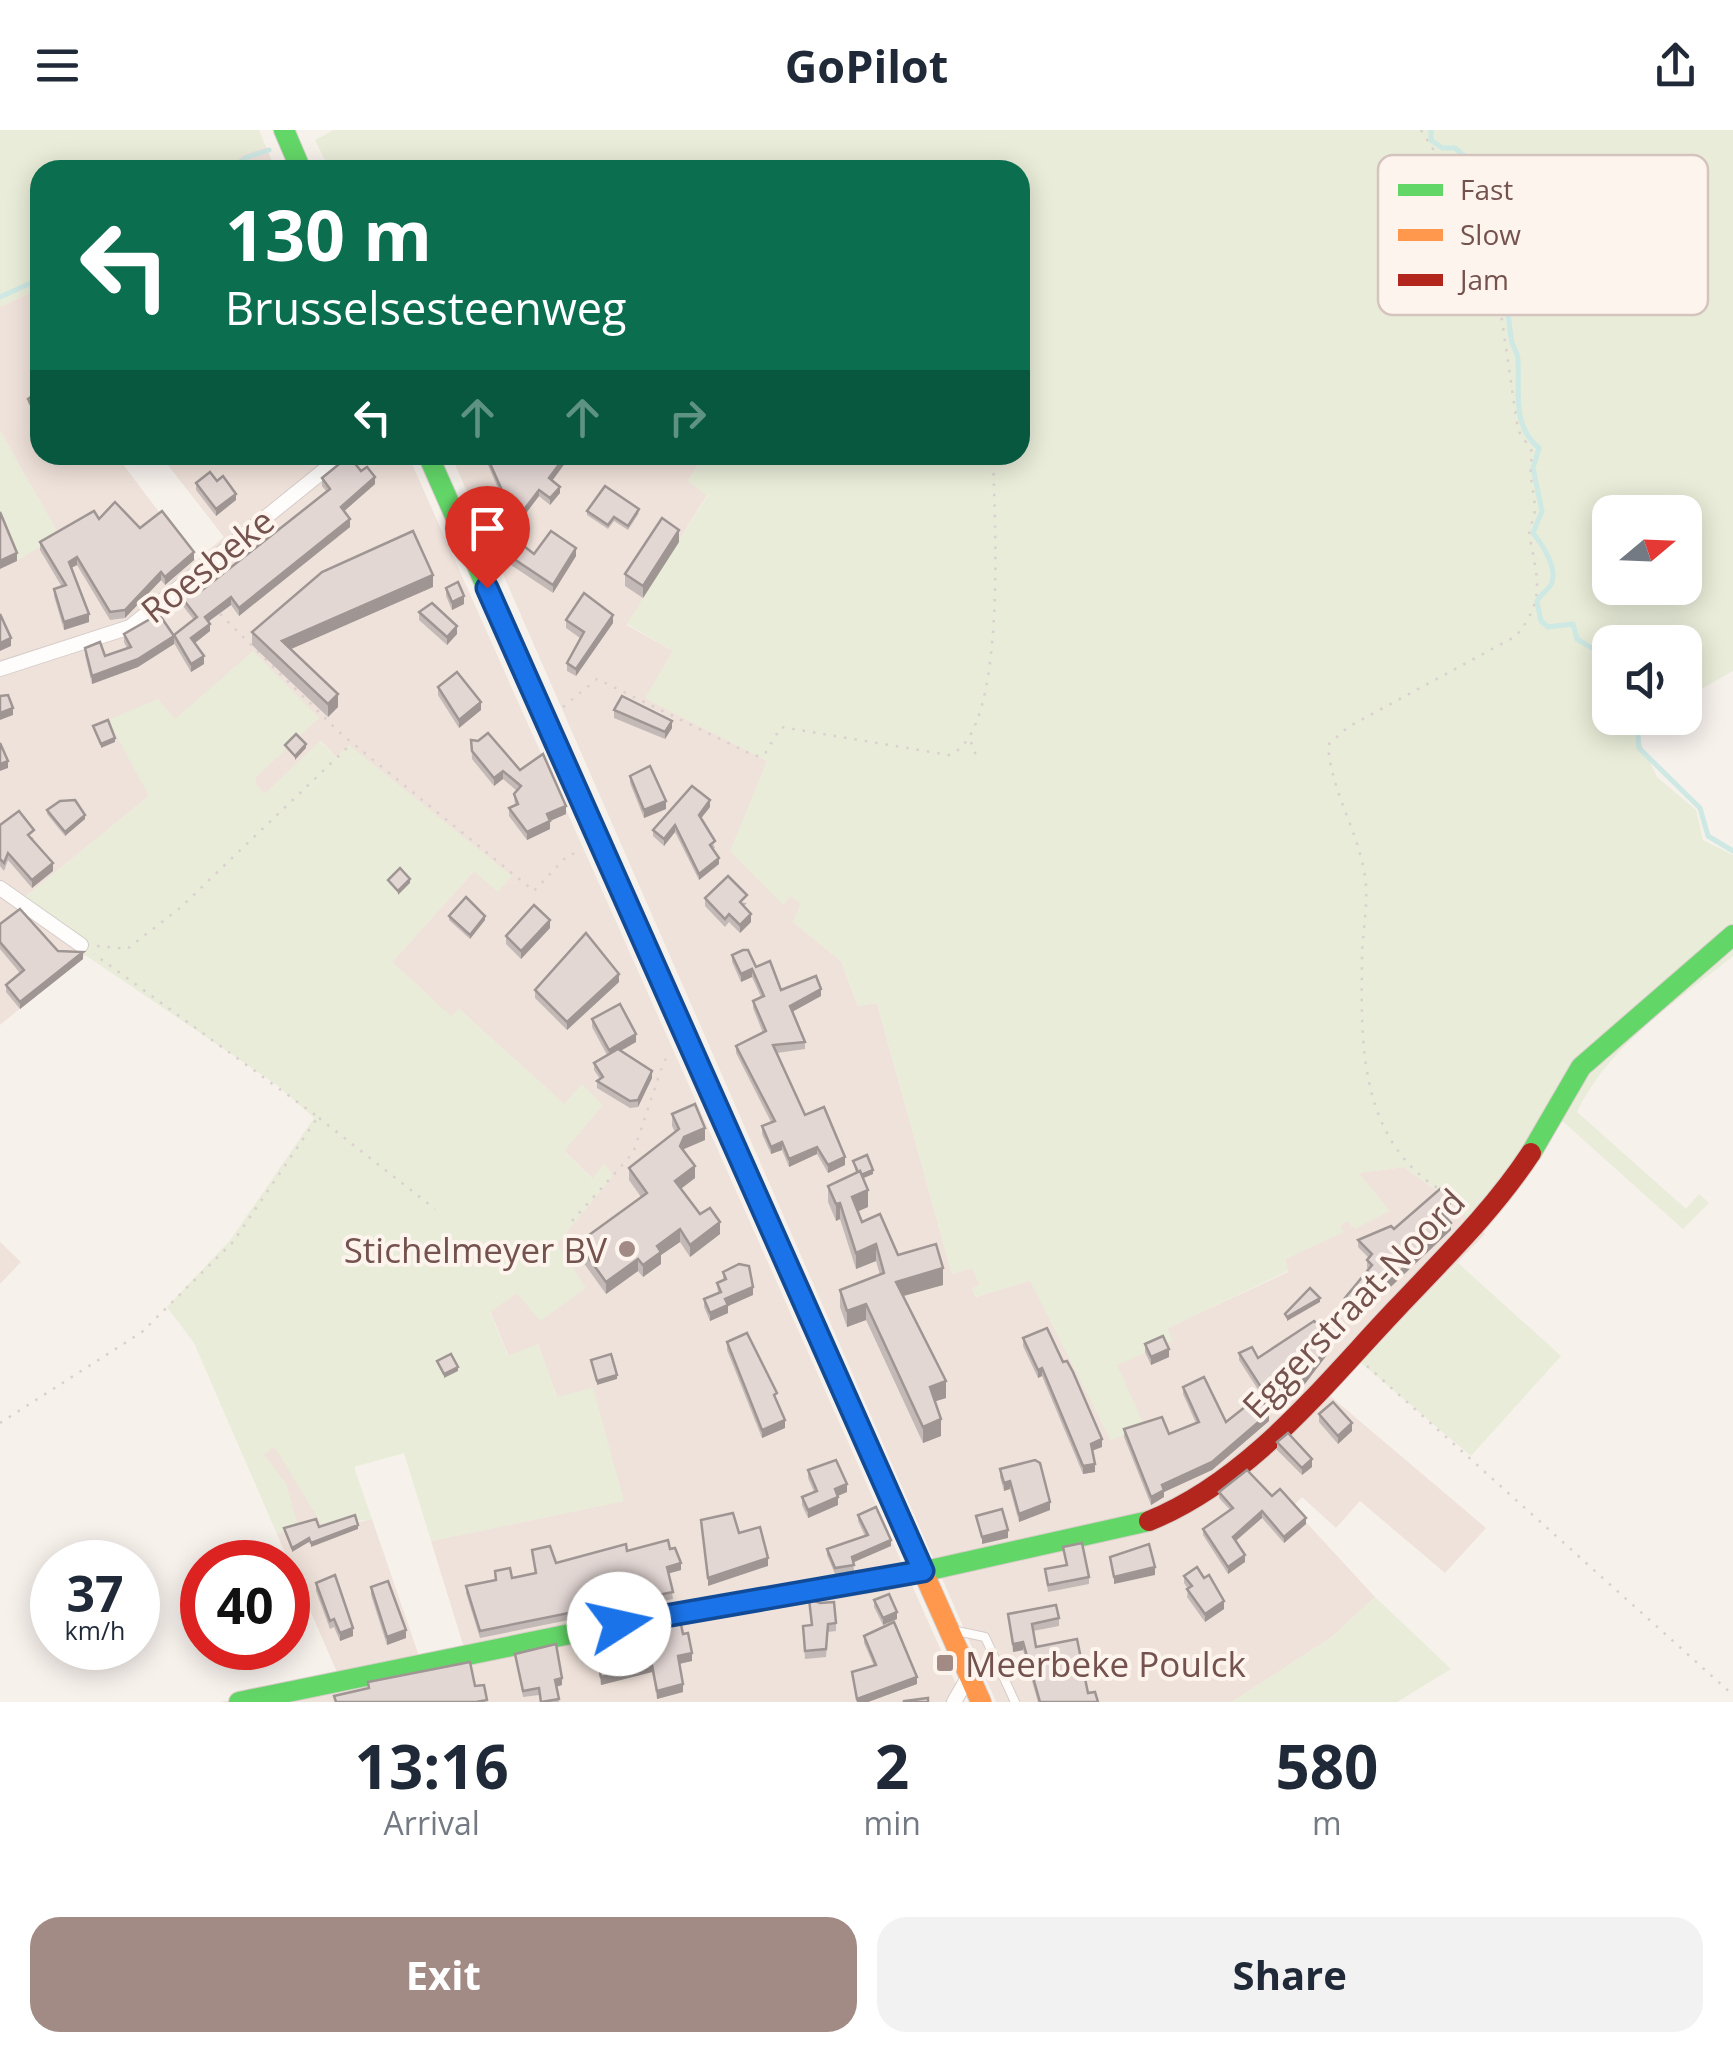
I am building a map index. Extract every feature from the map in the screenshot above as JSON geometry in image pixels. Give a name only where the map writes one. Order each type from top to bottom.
[{"type":"street","points":[[284,130],[298,160]]},
{"type":"street","name":"Roesbeke","points":[[0,668],[130,627],[332,465]]},
{"type":"street","points":[[432,465],[980,1702]]},
{"type":"street","points":[[0,888],[80,945]]},
{"type":"street","name":"Eggerstraat-Noord","points":[[239,1702],[619,1624],[923,1571],[1082,1539],[1152,1520],[1220,1481],[1290,1421],[1355,1356],[1480,1220],[1528,1157],[1581,1067],[1733,935]]},
{"type":"street","points":[[954,1702],[969,1676]]},
{"type":"lane","points":[[948,1630],[986,1637],[1015,1702]]},
{"type":"path","points":[[1421,130],[1437,155]]},
{"type":"path","points":[[1480,1220],[1402,1156],[1377,1119],[1366,1081],[1362,958],[1366,880],[1359,841],[1330,773],[1328,745],[1348,727],[1516,636],[1532,617],[1537,594],[1536,557],[1528,535],[1535,511],[1530,478],[1534,453],[1518,430],[1498,315]]},
{"type":"path","points":[[546,720],[597,679],[755,756],[764,754],[781,727],[949,754],[970,741],[976,730],[994,634],[993,465]]},
{"type":"path","points":[[214,606],[352,743],[534,891],[567,856],[600,843]]},
{"type":"path","points":[[970,741],[977,758]]},
{"type":"path","points":[[80,945],[127,949],[180,908],[352,743]]},
{"type":"path","points":[[80,945],[318,1118],[435,1209]]},
{"type":"path","points":[[572,1221],[633,1153],[664,1061],[688,1040]]},
{"type":"path","points":[[0,1423],[142,1332],[233,1242],[318,1118]]},
{"type":"path","points":[[1355,1356],[1733,1695]]},
{"type":"shaded area","points":[[266,147],[272,160],[237,160]]},
{"type":"shaded area","points":[[30,293],[30,465],[124,465],[196,561],[224,537],[168,465],[412,465],[964,1702],[220,1702],[339,1677],[310,1610],[310,1540],[280,1540],[277,1534],[297,1526],[286,1484],[263,1455],[274,1446],[296,1476],[355,1523],[372,1519],[420,1659],[465,1651],[431,1541],[623,1501],[557,1397],[538,1344],[509,1357],[490,1311],[517,1293],[557,1244],[593,1179],[564,1151],[565,1105],[459,1009],[451,1017],[392,962],[474,871],[511,876],[336,757],[321,741],[265,794],[255,784],[256,777],[296,738],[149,796],[24,898],[85,945],[85,955],[0,1025],[0,522],[59,535],[0,431],[0,307]]},
{"type":"shaded area","points":[[455,465],[698,465],[688,481],[707,495],[627,625],[673,651],[646,698],[767,761],[749,811],[784,904],[790,895],[801,904],[793,922],[841,961],[858,1006],[877,1003],[952,1274],[972,1268],[980,1285],[976,1297],[1030,1280],[1111,1440],[1116,1365],[1171,1341],[1167,1328],[1288,1272],[1285,1259],[1343,1232],[1340,1226],[1347,1220],[1352,1226],[1389,1211],[1358,1173],[1404,1167],[1454,1203],[1485,1234],[1329,1395],[1486,1528],[1445,1573],[1360,1501],[1336,1528],[1302,1497],[1292,1507],[1375,1597],[1332,1637],[1232,1702],[996,1702]]},
{"type":"shaded area","points":[[0,1242],[21,1262],[0,1284]]},
{"type":"green space","points":[[0,130],[259,130],[266,147],[237,160],[30,160],[30,293],[0,307]]},
{"type":"green space","points":[[334,130],[1733,130],[1733,671],[1702,688],[1702,625],[1592,625],[1592,735],[1637,735],[1657,777],[1696,810],[1703,840],[1733,855],[1733,928],[1583,1056],[1471,1222],[1454,1203],[1404,1167],[1359,1173],[1390,1211],[1355,1229],[1347,1220],[1340,1226],[1344,1232],[1285,1259],[1288,1271],[1168,1328],[1172,1341],[1117,1365],[1145,1427],[1111,1440],[1030,1281],[975,1297],[972,1288],[980,1285],[972,1268],[952,1274],[877,1003],[858,1006],[841,961],[793,922],[801,904],[790,896],[783,905],[730,851],[767,761],[645,698],[673,651],[627,624],[707,496],[688,481],[698,465],[1030,465],[1030,160],[325,160],[315,140]]},
{"type":"green space","points":[[0,431],[59,535],[17,561],[0,522]]},
{"type":"green space","points":[[253,651],[319,718],[256,777],[255,784],[265,794],[320,741],[336,757],[349,745],[512,876],[498,892],[474,871],[392,962],[451,1016],[459,1009],[564,1104],[582,1084],[603,1105],[564,1151],[592,1179],[604,1164],[613,1176],[557,1244],[586,1288],[540,1321],[517,1293],[490,1312],[508,1356],[538,1344],[557,1397],[593,1388],[624,1501],[431,1541],[404,1453],[354,1467],[372,1519],[323,1526],[274,1446],[264,1455],[286,1484],[298,1526],[277,1534],[194,1343],[167,1307],[231,1239],[314,1118],[277,1085],[85,955],[84,945],[23,899],[149,796],[108,720],[158,699],[175,719]]},
{"type":"green space","points":[[1733,942],[1733,956],[1625,1046],[1590,1088],[1577,1112],[1686,1209],[1699,1194],[1709,1203],[1683,1229],[1559,1118],[1580,1080]]},
{"type":"green space","points":[[1458,1263],[1561,1356],[1471,1456],[1360,1362]]},
{"type":"green space","points":[[1375,1597],[1451,1669],[1397,1702],[1232,1702],[1332,1637]]},
{"type":"building","points":[[338,465],[356,465],[361,471],[367,467],[375,477],[341,507],[350,519],[239,608],[231,597],[205,617],[210,624],[191,638],[204,656],[191,664],[174,635],[197,617],[179,594],[194,582],[201,591],[330,489],[322,478]]},
{"type":"building","points":[[491,465],[559,465],[549,478],[560,487],[550,498],[539,490],[491,553],[485,540],[505,514],[497,508],[505,497]]},
{"type":"building","points":[[210,472],[217,481],[223,476],[236,494],[216,509],[196,483]]},
{"type":"building","points":[[605,486],[639,509],[628,526],[614,517],[608,525],[587,511]]},
{"type":"building","points":[[115,502],[140,528],[162,511],[194,552],[165,577],[161,572],[125,610],[110,612],[77,557],[69,562],[89,614],[64,622],[54,589],[66,585],[40,542],[94,511],[99,519]]},
{"type":"building","points":[[0,512],[17,553],[0,561]]},
{"type":"building","points":[[662,518],[679,530],[643,586],[625,574]]},
{"type":"building","points":[[413,531],[433,575],[282,641],[338,694],[328,704],[252,632],[322,572]]},
{"type":"building","points":[[551,531],[576,548],[553,585],[499,549],[510,535],[534,554]]},
{"type":"building","points":[[458,582],[464,596],[452,602],[446,588]]},
{"type":"building","points":[[584,593],[613,615],[576,669],[567,663],[584,632],[566,620]]},
{"type":"building","points":[[432,603],[457,626],[447,637],[419,612]]},
{"type":"building","points":[[0,614],[11,638],[0,643]]},
{"type":"building","points":[[159,614],[174,636],[138,659],[92,676],[85,648],[100,642],[105,656],[131,647],[124,634]]},
{"type":"building","points":[[457,672],[481,702],[459,720],[438,687]]},
{"type":"building","points":[[8,695],[13,708],[0,713],[0,696]]},
{"type":"building","points":[[622,696],[672,721],[665,732],[614,710]]},
{"type":"building","points":[[108,720],[115,738],[101,744],[93,726]]},
{"type":"building","points":[[488,733],[520,770],[543,754],[566,806],[547,814],[550,821],[527,832],[509,808],[518,804],[514,794],[521,786],[503,771],[494,778],[472,751],[471,740],[478,741]]},
{"type":"building","points":[[296,734],[306,744],[295,756],[285,745]]},
{"type":"building","points":[[0,743],[8,761],[0,764]]},
{"type":"building","points":[[650,766],[666,801],[644,810],[630,776]]},
{"type":"building","points":[[692,786],[710,800],[699,815],[715,841],[710,845],[719,858],[699,874],[675,825],[664,839],[653,830]]},
{"type":"building","points":[[75,800],[85,815],[65,832],[47,810],[60,801]]},
{"type":"building","points":[[19,811],[34,830],[28,835],[53,863],[32,880],[8,853],[4,863],[0,859],[0,825]]},
{"type":"building","points":[[400,868],[410,879],[398,891],[388,880]]},
{"type":"building","points":[[728,876],[747,895],[740,902],[751,914],[740,925],[729,914],[725,919],[705,898]]},
{"type":"building","points":[[466,897],[485,916],[470,935],[449,916]]},
{"type":"building","points":[[534,905],[550,920],[521,951],[506,936]]},
{"type":"building","points":[[20,909],[58,951],[83,952],[20,1002],[6,985],[24,970],[0,942],[0,924]]},
{"type":"building","points":[[586,933],[619,974],[567,1022],[535,990]]},
{"type":"building","points":[[748,950],[756,967],[770,961],[781,990],[816,976],[821,989],[790,1006],[805,1042],[773,1045],[805,1115],[824,1107],[845,1157],[828,1165],[817,1147],[789,1159],[782,1142],[771,1147],[762,1126],[775,1121],[736,1046],[766,1031],[753,1001],[764,996],[752,969],[741,974],[732,955]]},
{"type":"building","points":[[620,1004],[636,1034],[609,1050],[592,1019]]},
{"type":"building","points":[[618,1049],[652,1071],[638,1100],[630,1101],[597,1081],[603,1077],[594,1063]]},
{"type":"building","points":[[695,1104],[705,1128],[684,1137],[680,1146],[695,1166],[675,1181],[700,1214],[710,1208],[720,1222],[690,1245],[680,1229],[657,1246],[661,1252],[643,1265],[638,1259],[606,1282],[578,1243],[647,1193],[629,1168],[679,1129],[672,1114]]},
{"type":"building","points":[[867,1155],[873,1170],[861,1175],[853,1161]]},
{"type":"building","points":[[860,1171],[868,1190],[852,1197],[862,1222],[880,1214],[898,1255],[936,1244],[943,1268],[896,1282],[946,1381],[930,1387],[941,1419],[923,1427],[866,1304],[847,1311],[840,1290],[884,1273],[876,1244],[856,1253],[840,1203],[836,1204],[828,1186]]},
{"type":"building","points":[[1440,1189],[1451,1200],[1441,1212],[1451,1223],[1381,1289],[1376,1284],[1358,1307],[1345,1298],[1372,1265],[1367,1260],[1372,1254],[1358,1240],[1391,1226],[1394,1229]]},
{"type":"building","points":[[739,1264],[749,1266],[753,1287],[725,1299],[728,1305],[710,1313],[704,1299],[721,1292],[717,1283],[726,1279],[723,1272]]},
{"type":"building","points":[[1310,1288],[1320,1298],[1287,1317],[1285,1314]]},
{"type":"building","points":[[1314,1321],[1333,1340],[1298,1386],[1292,1382],[1266,1395],[1239,1353],[1252,1347],[1258,1358]]},
{"type":"building","points":[[1047,1328],[1063,1362],[1067,1361],[1073,1372],[1102,1439],[1091,1444],[1095,1464],[1083,1466],[1042,1368],[1038,1370],[1023,1338]]},
{"type":"building","points":[[747,1333],[777,1393],[774,1395],[785,1420],[762,1430],[727,1342]]},
{"type":"building","points":[[1163,1336],[1169,1349],[1151,1357],[1145,1344]]},
{"type":"building","points":[[451,1354],[458,1367],[444,1374],[437,1361]]},
{"type":"building","points":[[611,1354],[617,1375],[597,1381],[591,1360]]},
{"type":"building","points":[[1204,1377],[1226,1422],[1260,1395],[1269,1413],[1212,1462],[1162,1485],[1164,1490],[1151,1497],[1124,1429],[1162,1417],[1169,1434],[1199,1422],[1183,1387]]},
{"type":"building","points":[[1333,1402],[1352,1423],[1338,1436],[1319,1414]]},
{"type":"building","points":[[1288,1433],[1312,1459],[1302,1468],[1277,1442]]},
{"type":"building","points":[[836,1460],[847,1484],[835,1489],[838,1497],[808,1510],[802,1497],[817,1491],[808,1470]]},
{"type":"building","points":[[1035,1460],[1040,1463],[1050,1502],[1019,1514],[1010,1481],[1004,1483],[1000,1469]]},
{"type":"building","points":[[1247,1470],[1272,1496],[1280,1489],[1306,1518],[1284,1537],[1262,1511],[1233,1537],[1245,1555],[1228,1567],[1203,1529],[1233,1508],[1219,1492]]},
{"type":"building","points":[[876,1507],[891,1540],[852,1557],[854,1565],[835,1568],[827,1549],[868,1535],[858,1515]]},
{"type":"building","points":[[1002,1509],[1008,1530],[982,1537],[976,1516]]},
{"type":"building","points":[[733,1513],[739,1533],[760,1527],[768,1558],[708,1578],[701,1520]]},
{"type":"building","points":[[355,1515],[358,1525],[311,1543],[309,1538],[289,1540],[284,1528],[316,1519],[319,1527]]},
{"type":"building","points":[[668,1540],[681,1563],[667,1567],[673,1592],[480,1631],[466,1586],[496,1580],[495,1571],[510,1568],[512,1578],[536,1573],[532,1550],[550,1546],[556,1563],[626,1544],[627,1551]]},
{"type":"building","points":[[1082,1543],[1089,1577],[1048,1585],[1045,1569],[1067,1565],[1063,1547]]},
{"type":"building","points":[[1149,1544],[1155,1567],[1114,1577],[1110,1557]]},
{"type":"building","points":[[1197,1567],[1204,1578],[1209,1575],[1224,1601],[1205,1614],[1187,1589],[1192,1586],[1184,1576]]},
{"type":"building","points":[[335,1575],[353,1628],[340,1633],[334,1619],[330,1621],[316,1583]]},
{"type":"building","points":[[388,1581],[406,1630],[387,1637],[371,1587]]},
{"type":"building","points":[[889,1594],[897,1612],[883,1618],[874,1600]]},
{"type":"building","points":[[809,1599],[834,1602],[836,1623],[828,1624],[826,1649],[805,1651],[803,1626],[812,1625]]},
{"type":"building","points":[[1056,1605],[1059,1618],[1032,1624],[1036,1647],[1077,1639],[1088,1693],[1095,1692],[1098,1702],[1040,1702],[1023,1642],[1013,1644],[1008,1614]]},
{"type":"building","points":[[680,1620],[683,1634],[688,1633],[692,1653],[678,1656],[683,1684],[657,1691],[652,1665],[601,1677],[593,1636],[626,1629],[631,1656],[656,1651],[651,1625]]},
{"type":"building","points":[[894,1622],[917,1677],[857,1699],[852,1672],[876,1665],[864,1636]]},
{"type":"building","points":[[556,1644],[562,1678],[555,1680],[559,1699],[541,1702],[539,1688],[523,1691],[515,1654]]},
{"type":"building","points":[[470,1662],[475,1686],[484,1685],[487,1700],[336,1702],[334,1696],[369,1688],[368,1682]]},
{"type":"waterway","points":[[1431,130],[1431,140],[1463,155]]},
{"type":"waterway","points":[[243,160],[269,150]]},
{"type":"waterway","points":[[0,297],[30,284]]},
{"type":"waterway","points":[[1508,315],[1518,357],[1521,418],[1524,429],[1539,448],[1533,468],[1542,511],[1533,533],[1548,556],[1553,576],[1551,585],[1537,602],[1541,621],[1548,627],[1573,624],[1577,639],[1592,648]]},
{"type":"waterway","points":[[1638,735],[1639,748],[1700,808],[1708,836],[1733,851]]},
{"type":"traffic: fast","points":[[284,130],[297,160]]},
{"type":"traffic: fast","points":[[432,465],[778,1245]]},
{"type":"traffic: fast","points":[[1531,1153],[1581,1067],[1733,935]]},
{"type":"traffic: fast","points":[[239,1702],[619,1624],[890,1579],[1149,1521]]},
{"type":"traffic: slow","points":[[778,1245],[981,1702]]},
{"type":"traffic: jam","points":[[1149,1521],[1220,1481],[1283,1428],[1467,1234],[1531,1153]]},
{"type":"place","name":"Stichelmeyer BV","points":[[627,1249]]},
{"type":"place","name":"Meerbeke Poulck","points":[[945,1663]]},
{"type":"route","points":[[487,588],[923,1571],[619,1624]]}]
